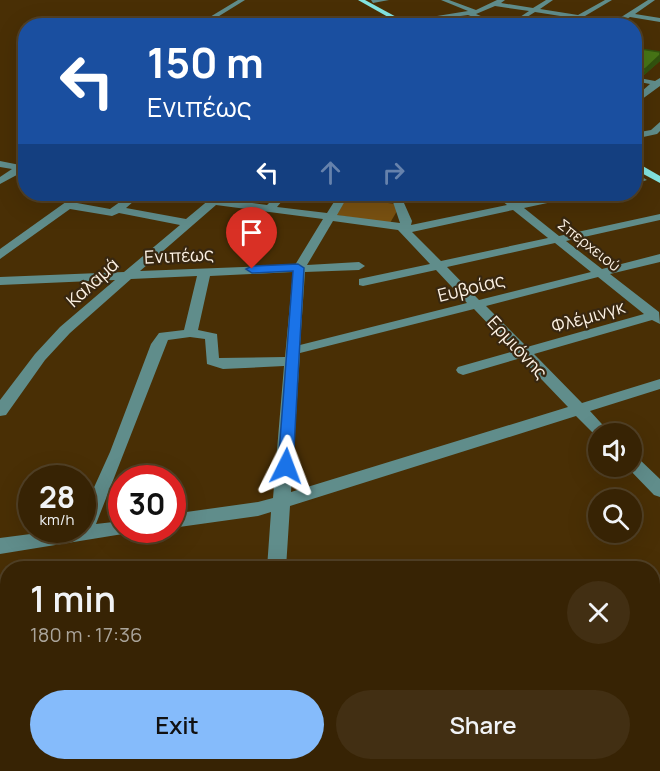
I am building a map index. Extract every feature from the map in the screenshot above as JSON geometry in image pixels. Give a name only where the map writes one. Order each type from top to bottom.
[{"type":"main road","points":[[350,0],[383,18]]},
{"type":"main road","points":[[361,0],[399,18]]},
{"type":"main road","points":[[642,161],[660,171]]},
{"type":"main road","points":[[642,169],[660,180]]},
{"type":"street","points":[[212,18],[242,0]]},
{"type":"street","points":[[373,2],[386,0]]},
{"type":"street","points":[[444,0],[481,18]]},
{"type":"street","points":[[580,17],[609,0]]},
{"type":"street","points":[[538,1],[548,1]]},
{"type":"street","points":[[522,18],[548,1]]},
{"type":"street","points":[[637,1],[649,5]]},
{"type":"street","points":[[442,18],[473,13],[499,2],[585,18]]},
{"type":"street","points":[[625,18],[649,5]]},
{"type":"street","points":[[630,15],[660,20]]},
{"type":"street","points":[[642,80],[659,82]]},
{"type":"street","points":[[642,96],[659,82]]},
{"type":"street","points":[[642,134],[654,132],[660,125]]},
{"type":"street","points":[[0,164],[18,166]]},
{"type":"street","points":[[0,181],[18,169]]},
{"type":"street","points":[[0,255],[73,201]]},
{"type":"street","points":[[68,205],[112,213],[128,201]]},
{"type":"street","name":"Καλαμά","points":[[0,411],[49,347],[212,201]]},
{"type":"street","points":[[236,201],[405,230],[540,201]]},
{"type":"street","points":[[270,208],[276,201]]},
{"type":"street","points":[[277,561],[298,268],[340,201]]},
{"type":"street","points":[[398,201],[406,221],[405,230]]},
{"type":"street","name":"Σπερχειού","points":[[508,201],[657,318]]},
{"type":"street","points":[[117,209],[187,223]]},
{"type":"street","points":[[363,282],[560,241],[660,217]]},
{"type":"street","name":"Ερμιόνης","points":[[405,230],[592,423]]},
{"type":"street","name":"Ευβοίας","points":[[190,333],[212,337],[210,357],[216,362],[292,356],[660,258]]},
{"type":"street","name":"Ενιπέως","points":[[0,281],[359,266]]},
{"type":"street","points":[[96,504],[118,452],[160,339],[169,334],[190,333],[205,271]]},
{"type":"street","name":"Φλέμινγκ","points":[[463,370],[657,318]]},
{"type":"street","points":[[186,519],[258,509],[660,384]]},
{"type":"street","points":[[642,472],[660,490]]},
{"type":"street","points":[[0,546],[21,543]]},
{"type":"shaded area","points":[[345,201],[396,204],[397,211],[390,223],[335,215]]},
{"type":"building","points":[[642,49],[660,52],[660,55],[645,69],[642,69]]},
{"type":"route","points":[[252,269],[298,268],[286,466]]}]
